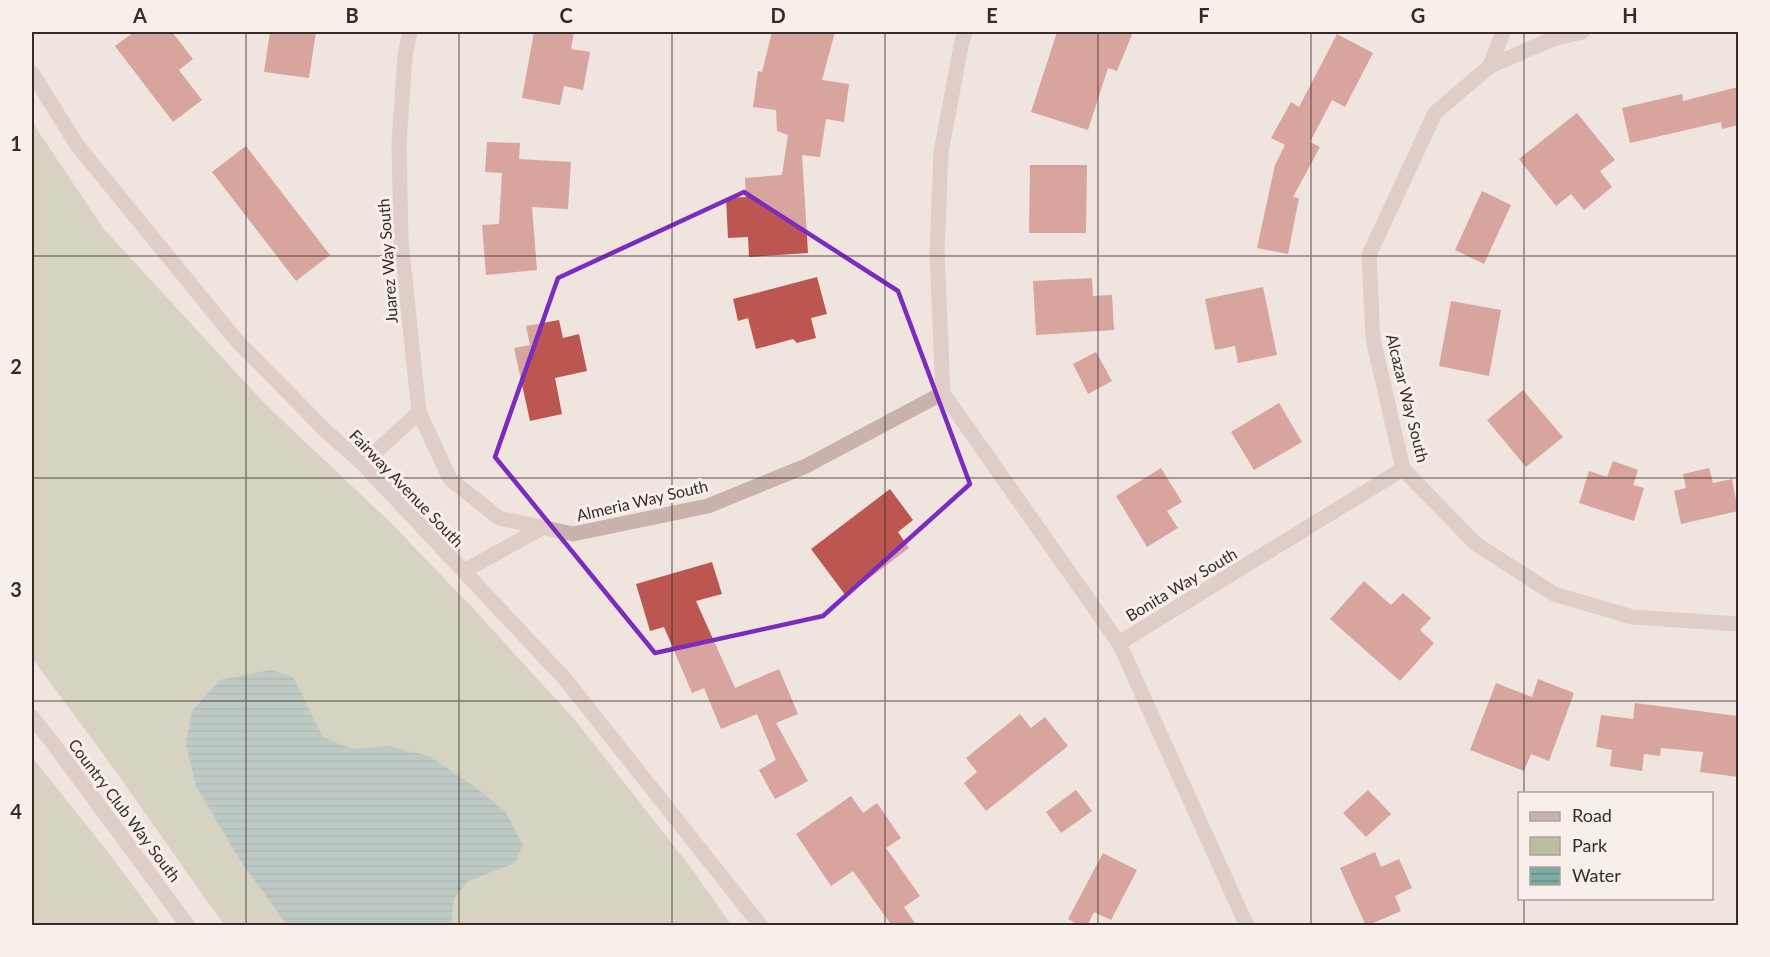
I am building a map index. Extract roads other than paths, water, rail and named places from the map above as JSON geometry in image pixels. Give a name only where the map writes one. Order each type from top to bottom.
[{"type":"street","name":"Juarez Way South","points":[[410,32],[405,55],[399,143],[400,230],[419,412]]},
{"type":"street","points":[[965,32],[941,152],[938,253],[944,393],[1119,643]]},
{"type":"street","name":"Alcazar Way South","points":[[1503,32],[1490,66],[1435,113],[1369,255],[1373,339],[1403,469],[1476,544],[1554,594],[1632,617],[1738,624]]},
{"type":"street","points":[[1490,66],[1553,39],[1582,32]]},
{"type":"street","name":"Fairway Avenue South","points":[[32,73],[77,145],[237,341],[327,432],[363,464],[565,679],[761,926]]},
{"type":"street","name":"Almeria Way South","points":[[419,412],[450,479],[499,519],[573,534],[708,506],[806,466],[944,393]]},
{"type":"street","points":[[363,464],[419,412]]},
{"type":"street","name":"Bonita Way South","points":[[1247,925],[1119,643],[1403,469]]},
{"type":"street","points":[[464,571],[542,528]]},
{"type":"street","name":"Country Club Way South","points":[[32,717],[188,926]]},
{"type":"water","points":[[270,670],[293,677],[323,737],[352,749],[388,746],[429,756],[475,787],[505,811],[523,845],[515,863],[468,881],[454,898],[451,925],[287,925],[241,862],[196,786],[186,744],[192,711],[220,680]]}]
